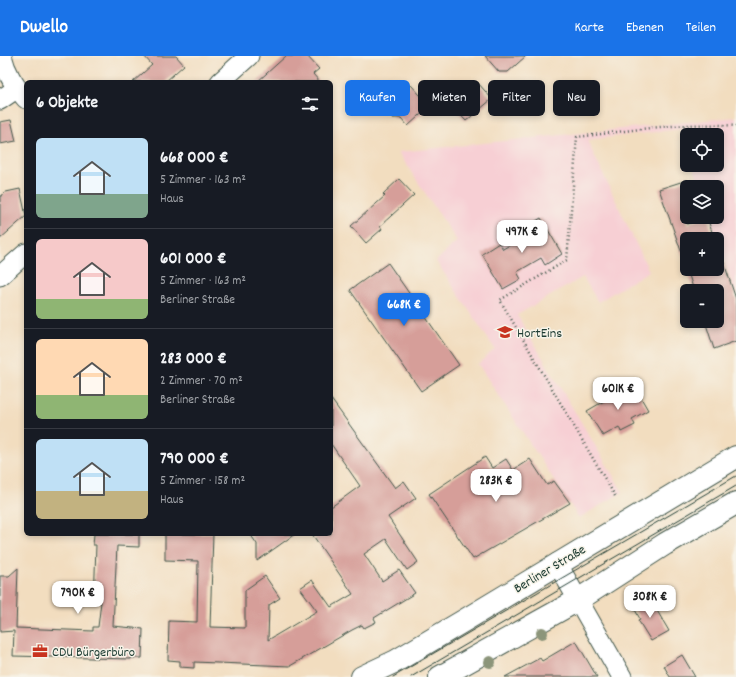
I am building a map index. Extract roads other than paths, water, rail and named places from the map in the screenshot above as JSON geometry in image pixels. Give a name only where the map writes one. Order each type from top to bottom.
[{"type":"main road","name":"Berliner Straße","points":[[362,677],[396,661],[557,563],[736,457]]},
{"type":"main road","points":[[440,677],[578,600],[666,544],[736,503]]},
{"type":"street","points":[[0,100],[21,94],[4,67],[2,56]]},
{"type":"street","points":[[222,80],[249,56]]},
{"type":"street","points":[[0,276],[24,255]]},
{"type":"street","points":[[557,563],[622,677]]},
{"type":"tram line","points":[[393,677],[736,476]]},
{"type":"tram line","points":[[411,677],[736,486]]},
{"type":"place","name":"HortEins","points":[[505,332]]},
{"type":"place","name":"CDU Bürgerbüro","points":[[40,651]]}]
